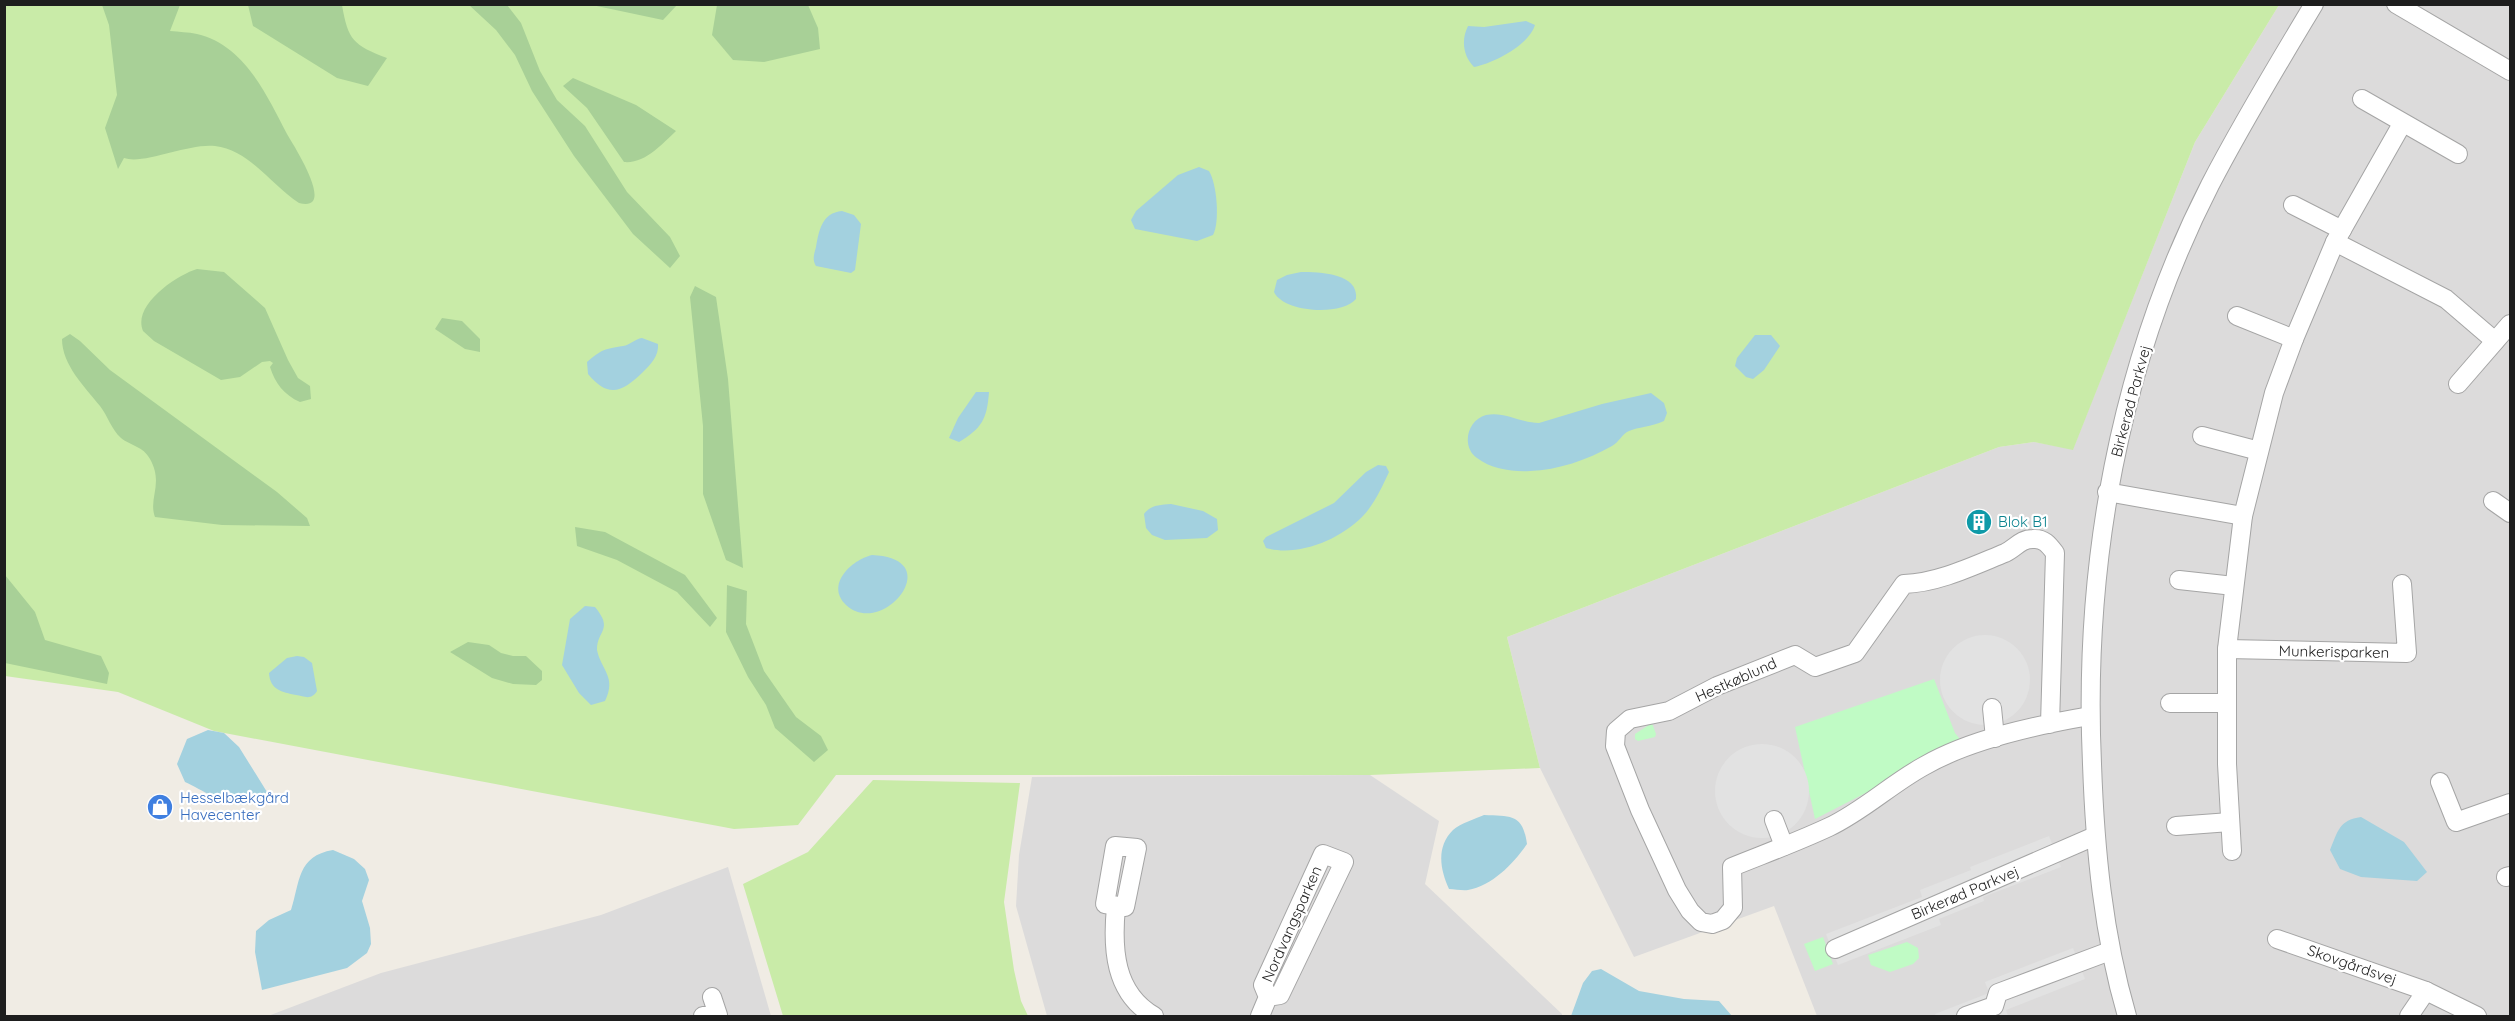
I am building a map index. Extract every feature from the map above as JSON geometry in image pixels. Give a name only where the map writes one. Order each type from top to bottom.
[{"type":"street","name":"Birkerød Parkvej","points":[[2127,1017],[2110,951],[2100,889],[2095,836],[2090,716],[2091,630],[2107,492],[2134,379],[2167,282],[2209,187],[2263,88],[2314,4]]},
{"type":"street","points":[[2396,4],[2511,71]]},
{"type":"street","points":[[2362,99],[2458,154]]},
{"type":"street","points":[[2232,851],[2227,764],[2227,649],[2243,516],[2274,393],[2294,339],[2338,236],[2402,123]]},
{"type":"street","points":[[2293,205],[2338,236],[2446,299],[2495,341]]},
{"type":"street","points":[[2237,316],[2294,339]]},
{"type":"street","points":[[2458,384],[2511,324]]},
{"type":"street","points":[[2202,436],[2259,452]]},
{"type":"street","points":[[2107,492],[2243,516]]},
{"type":"street","points":[[2493,501],[2511,513]]},
{"type":"street","name":"Hestkøblund","points":[[2050,724],[2055,552],[2046,541],[2034,538],[2021,541],[2008,551],[1924,583],[1904,584],[1855,653],[1815,666],[1795,655],[1717,686],[1669,711],[1630,719],[1616,731],[1615,746],[1640,810],[1677,890],[1690,911],[1701,922],[1712,924],[1724,920],[1733,908],[1732,867],[1830,827],[1924,766],[1955,751],[1995,738],[2090,716]]},
{"type":"street","points":[[2179,580],[2234,586]]},
{"type":"street","name":"Munkerisparken","points":[[2227,649],[2407,653],[2402,584]]},
{"type":"street","points":[[2170,703],[2227,703]]},
{"type":"street","points":[[1992,708],[1995,738]]},
{"type":"street","points":[[2440,782],[2456,822],[2511,803]]},
{"type":"street","points":[[1774,820],[1784,846]]},
{"type":"street","points":[[2176,826],[2230,822]]},
{"type":"street","name":"Birkerød Parkvej","points":[[1835,949],[2095,836]]},
{"type":"street","name":"Nordvangsparken","points":[[1260,1017],[1268,998],[1263,985],[1323,854],[1335,857],[1344,862],[1335,882],[1280,995],[1268,998]]},
{"type":"street","points":[[1116,907],[1113,943],[1118,972],[1131,995],[1146,1012],[1154,1017]]},
{"type":"street","name":"Skovgårdsvej","points":[[2277,939],[2426,992],[2477,1017]]},
{"type":"street","points":[[1966,1017],[1994,1006],[1998,993],[2110,951]]},
{"type":"street","points":[[2409,1017],[2426,992]]},
{"type":"street","points":[[703,1017],[718,1015],[712,996]]},
{"type":"shaded area","points":[[2279,5],[2510,5],[2510,1016],[1817,1016],[1774,906],[1634,957],[1540,768],[1507,637],[1999,447],[2034,442],[2073,449],[2195,142]]},
{"type":"shaded area","points":[[1976,635],[1994,635],[2010,642],[2023,655],[2030,671],[2030,689],[2023,705],[2010,718],[1994,725],[1976,725],[1960,718],[1947,705],[1940,689],[1940,671],[1947,655],[1960,642]]},
{"type":"shaded area","points":[[1762,744],[1780,748],[1795,758],[1805,773],[1809,791],[1805,809],[1795,824],[1780,834],[1762,838],[1744,834],[1729,824],[1719,809],[1715,791],[1719,773],[1729,758],[1744,748]]},
{"type":"shaded area","points":[[1370,775],[1439,821],[1425,884],[1562,1016],[1047,1016],[1016,906],[1019,855],[1032,777]]},
{"type":"shaded area","points":[[2049,836],[2061,867],[1983,897],[1984,901],[1939,919],[1941,925],[1838,965],[1826,934],[1922,897],[1920,890],[1971,870],[1970,867]]},
{"type":"shaded area","points":[[728,867],[771,1016],[268,1016],[381,973],[601,915]]},
{"type":"shaded area","points":[[2073,948],[2085,979],[2006,1010],[2008,1016],[1936,1016],[1935,1014],[1989,993],[1985,982]]},
{"type":"green space","points":[[677,4],[663,20],[592,5]]},
{"type":"green space","points":[[5,5],[2279,5],[2195,142],[2073,450],[2034,442],[1999,447],[1507,637],[1540,768],[1370,775],[836,775],[798,825],[734,829],[214,731],[118,692],[5,676]]},
{"type":"green space","points":[[102,5],[180,5],[170,31],[197,34],[214,40],[241,60],[271,104],[310,176],[314,198],[310,203],[299,203],[250,161],[228,149],[215,146],[192,148],[143,159],[124,158],[118,169],[105,128],[117,95],[109,25]]},
{"type":"green space","points":[[248,5],[342,5],[347,26],[354,40],[366,49],[387,58],[368,86],[337,78],[253,26]]},
{"type":"green space","points":[[469,5],[507,5],[521,23],[540,71],[557,100],[585,126],[627,192],[670,237],[680,256],[670,268],[633,234],[574,156],[532,91],[515,55],[496,30]]},
{"type":"green space","points":[[717,5],[808,5],[818,28],[820,49],[764,62],[733,60],[712,35]]},
{"type":"green space","points":[[573,78],[636,105],[676,131],[646,156],[632,162],[624,162],[587,108],[563,86]]},
{"type":"green space","points":[[197,269],[224,272],[265,308],[298,378],[310,386],[311,399],[300,402],[285,392],[275,378],[270,367],[273,363],[270,361],[262,362],[240,377],[221,380],[154,341],[143,331],[141,321],[144,311],[158,292],[188,272]]},
{"type":"green space","points":[[695,286],[716,297],[728,379],[743,568],[726,560],[703,494],[703,426],[690,297]]},
{"type":"green space","points":[[442,318],[462,321],[480,339],[480,352],[465,349],[435,329]]},
{"type":"green space","points":[[70,334],[110,370],[277,492],[307,518],[310,526],[222,525],[155,517],[153,503],[156,476],[150,459],[144,451],[121,438],[103,410],[75,375],[63,349],[62,339]]},
{"type":"green space","points":[[575,527],[605,532],[685,575],[717,618],[710,627],[677,592],[617,560],[577,546]]},
{"type":"green space","points":[[5,575],[35,612],[45,640],[101,656],[109,673],[107,684],[5,663]]},
{"type":"green space","points":[[727,585],[747,591],[746,624],[764,671],[796,717],[821,736],[828,750],[814,762],[775,728],[766,705],[748,677],[726,632]]},
{"type":"green space","points":[[468,642],[489,645],[501,653],[513,656],[526,656],[542,671],[542,680],[536,685],[513,684],[492,678],[450,652]]},
{"type":"green space","points":[[1934,679],[1955,733],[1963,743],[1815,819],[1795,727]]},
{"type":"green space","points":[[1652,723],[1655,737],[1638,741],[1635,739],[1635,734]]},
{"type":"green space","points":[[873,780],[1020,783],[1004,902],[1014,970],[1021,1001],[1028,1016],[783,1016],[743,884],[808,852]]},
{"type":"green space","points":[[1823,937],[1833,964],[1815,971],[1804,944]]},
{"type":"green space","points":[[1907,942],[1918,948],[1919,958],[1913,964],[1890,972],[1871,965],[1868,955]]},
{"type":"water","points":[[1526,21],[1535,25],[1526,39],[1510,52],[1482,65],[1474,67],[1470,63],[1464,48],[1464,37],[1468,26],[1484,27]]},
{"type":"water","points":[[1199,167],[1209,171],[1216,194],[1217,212],[1213,235],[1197,241],[1135,229],[1131,220],[1136,211],[1178,175]]},
{"type":"water","points":[[842,211],[854,215],[861,224],[855,270],[851,273],[816,266],[814,261],[823,223],[830,215]]},
{"type":"water","points":[[1301,272],[1327,274],[1345,279],[1355,290],[1356,299],[1339,308],[1314,310],[1301,308],[1280,299],[1274,292],[1277,280]]},
{"type":"water","points":[[1755,335],[1771,335],[1780,346],[1764,370],[1753,379],[1746,377],[1735,366],[1737,358]]},
{"type":"water","points":[[642,338],[658,344],[654,360],[622,388],[609,390],[602,387],[588,374],[587,362],[596,354]]},
{"type":"water","points":[[976,392],[989,392],[987,409],[982,422],[959,442],[949,438],[958,418]]},
{"type":"water","points":[[1651,393],[1664,403],[1667,413],[1664,421],[1629,431],[1612,446],[1572,463],[1551,469],[1509,470],[1483,462],[1472,453],[1469,447],[1468,434],[1474,422],[1486,415],[1493,414],[1539,423],[1602,404]]},
{"type":"water","points":[[1378,465],[1386,466],[1389,472],[1370,507],[1353,525],[1317,545],[1291,550],[1266,548],[1263,541],[1266,537],[1334,503],[1366,472]]},
{"type":"water","points":[[1171,504],[1203,511],[1217,519],[1218,530],[1207,538],[1165,540],[1152,535],[1146,528],[1144,514],[1152,507]]},
{"type":"water","points":[[872,555],[894,559],[905,569],[907,581],[901,594],[890,605],[876,612],[861,613],[846,605],[840,597],[839,582],[843,574],[856,562]]},
{"type":"water","points":[[585,606],[595,607],[603,621],[603,630],[597,650],[609,680],[605,701],[591,705],[579,693],[562,665],[570,619]]},
{"type":"water","points":[[304,657],[312,663],[317,691],[310,697],[282,691],[274,687],[270,679],[269,673],[287,658]]},
{"type":"water","points":[[208,730],[224,733],[239,747],[267,792],[258,800],[248,804],[227,802],[185,782],[177,764],[187,739]]},
{"type":"water","points":[[1484,815],[1508,817],[1519,822],[1527,844],[1509,866],[1486,884],[1468,890],[1449,889],[1443,874],[1441,858],[1444,844],[1453,830]]},
{"type":"water","points":[[2361,817],[2404,842],[2427,872],[2417,881],[2361,877],[2340,869],[2330,850],[2335,837],[2344,824]]},
{"type":"water","points":[[333,850],[354,859],[365,869],[369,880],[362,901],[370,928],[371,944],[367,953],[347,968],[262,990],[255,952],[256,931],[269,920],[291,910],[306,864],[321,853]]},
{"type":"water","points":[[1601,969],[1639,991],[1684,999],[1719,1001],[1732,1016],[1571,1016],[1583,983],[1592,971]]},
{"type":"place","name":"Blok B1","points":[[1979,522]]},
{"type":"place","name":"Hesselbækgård Havecenter","points":[[160,807]]}]
